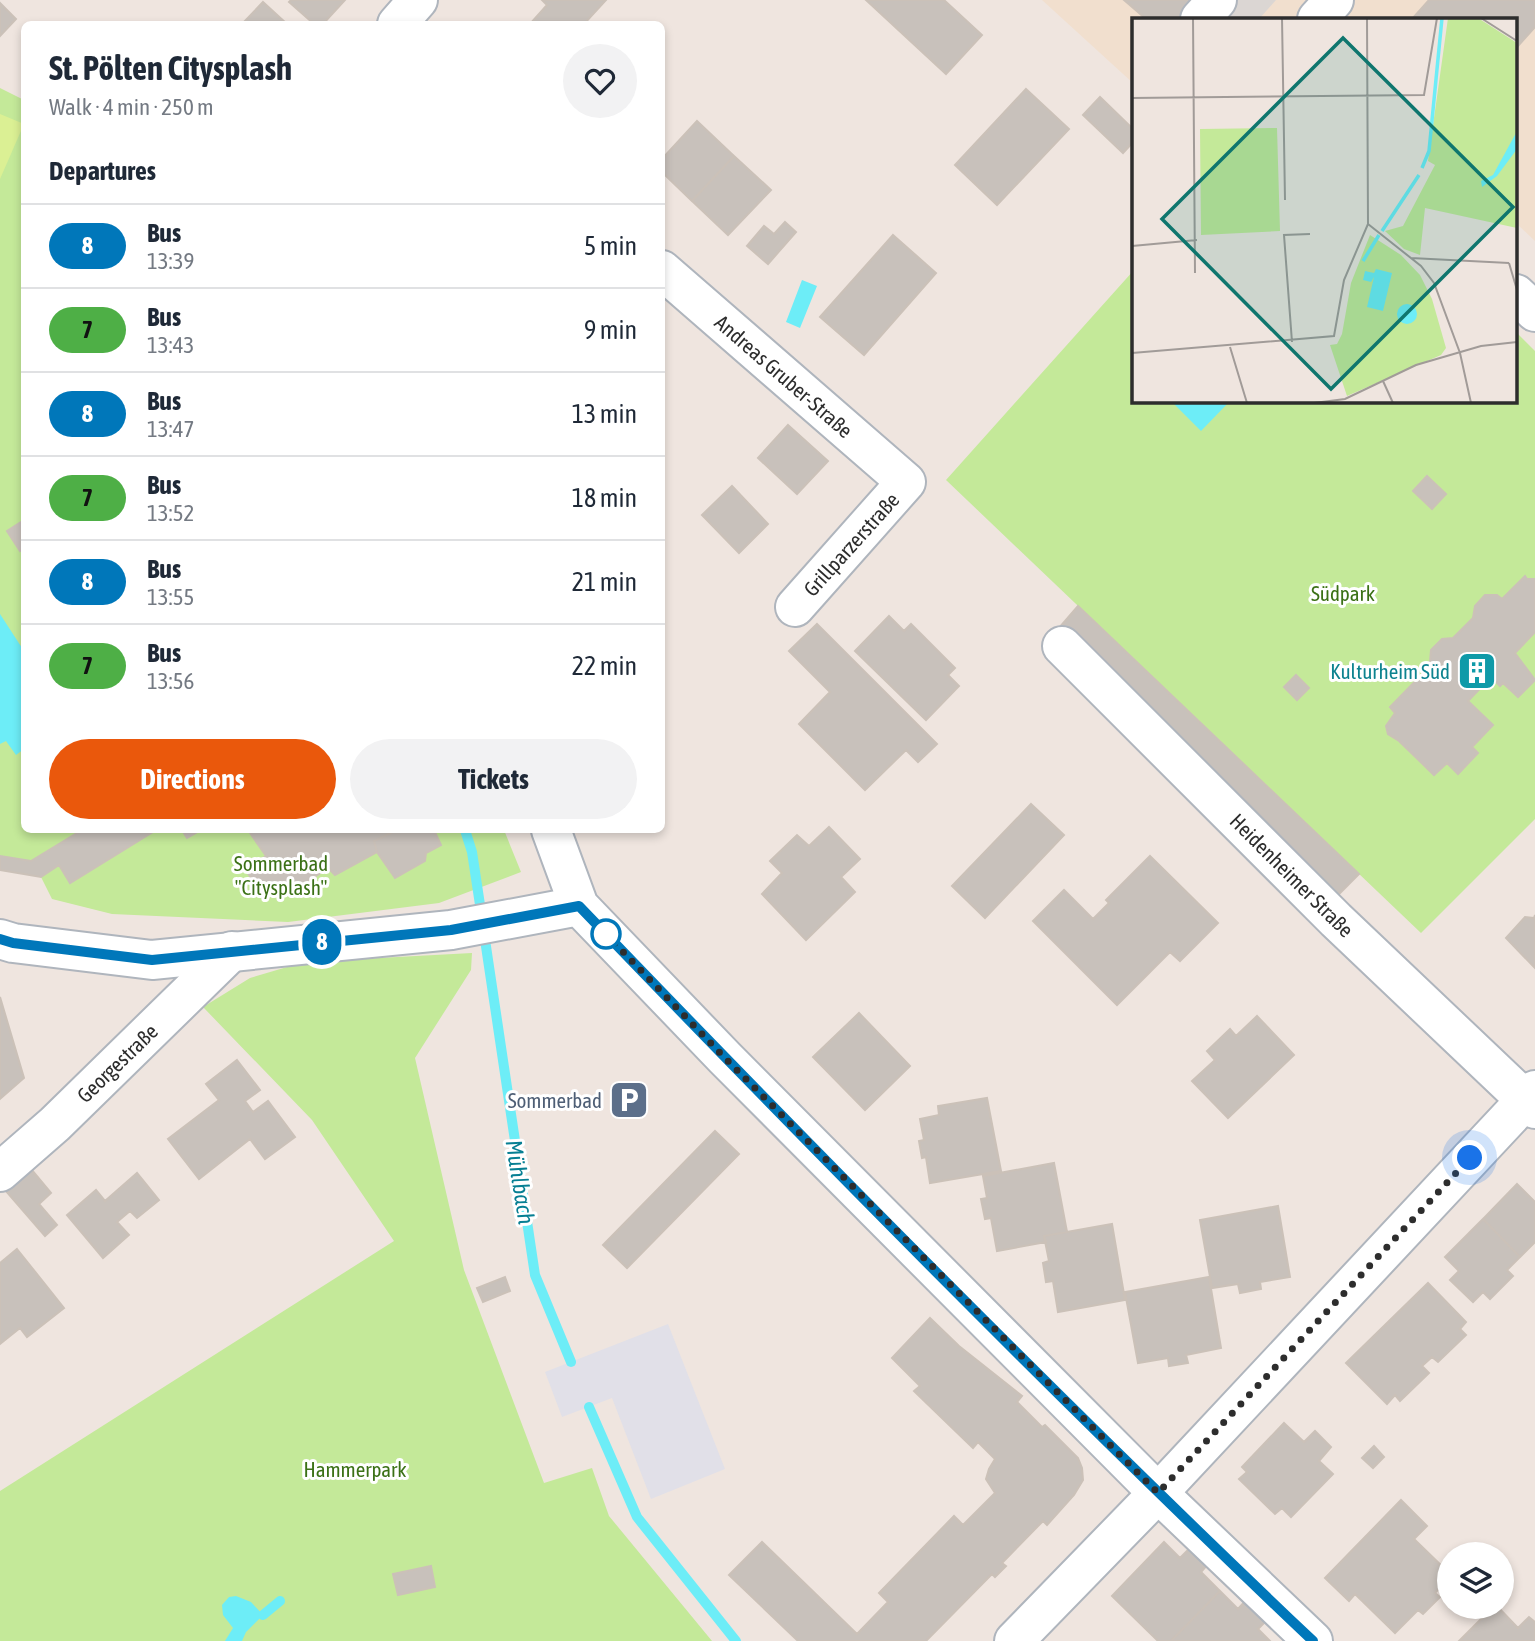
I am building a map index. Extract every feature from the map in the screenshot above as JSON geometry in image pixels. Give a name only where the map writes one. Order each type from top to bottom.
[{"type":"street","points":[[400,21],[418,0]]},
{"type":"street","points":[[1201,18],[1220,0],[1237,18]]},
{"type":"street","points":[[1318,18],[1334,0]]},
{"type":"street","name":"Andreas Gruber-Straße","points":[[665,273],[906,482]]},
{"type":"street","points":[[1518,296],[1535,312]]},
{"type":"street","name":"Grillparzerstraße","points":[[795,607],[906,482]]},
{"type":"street","name":"Heidenheimer Straße","points":[[1014,1641],[1532,1099],[1336,920],[1062,646]]},
{"type":"street","points":[[552,833],[579,906],[735,1068],[1158,1493],[1313,1641]]},
{"type":"street","points":[[0,939],[13,943],[152,960],[451,930],[579,906]]},
{"type":"street","name":"Georgestraße","points":[[0,1172],[55,1124],[232,951]]},
{"type":"shaded area","points":[[1042,0],[1535,0],[1535,241],[1518,225],[1518,18],[1132,18],[1132,82]]},
{"type":"shaded area","points":[[1201,0],[1276,0],[1260,18],[1189,18]]},
{"type":"shaded area","points":[[668,1324],[725,1469],[651,1499],[612,1398],[562,1417],[545,1372]]},
{"type":"green space","name":"Sommerbad \"Citysplash\"","points":[[0,88],[21,98],[21,833],[505,833],[521,872],[439,903],[288,922],[112,914],[52,899],[41,877],[0,870]]},
{"type":"green space","points":[[0,114],[21,123],[21,131],[0,179]]},
{"type":"green space","name":"Südpark","points":[[1132,272],[1132,402],[1518,402],[1518,334],[1535,351],[1535,819],[1421,933],[946,480]]},
{"type":"green space","name":"Hammerpark","points":[[472,953],[471,970],[415,1058],[464,1270],[544,1483],[592,1468],[609,1516],[712,1641],[0,1641],[0,1491],[394,1241],[312,1120],[203,1007],[250,978],[304,962]]},
{"type":"water","points":[[802,280],[817,286],[800,328],[786,322]]},
{"type":"water","points":[[1172,402],[1229,402],[1201,431]]},
{"type":"water","points":[[0,614],[21,646],[21,751],[16,755],[6,741],[0,744]]},
{"type":"water","points":[[236,1596],[251,1602],[263,1615],[246,1632],[242,1641],[225,1641],[233,1628],[223,1615],[222,1605],[229,1597]]},
{"type":"building","points":[[345,0],[326,21],[311,21],[289,2]]},
{"type":"building","points":[[542,0],[606,0],[587,21],[533,21],[547,5]]},
{"type":"building","points":[[866,0],[944,0],[982,35],[946,74]]},
{"type":"building","points":[[1124,0],[1201,0],[1189,18],[1145,18]]},
{"type":"building","points":[[1429,0],[1535,0],[1535,27],[1518,46],[1518,18],[1413,18]]},
{"type":"building","points":[[263,2],[284,21],[245,21]]},
{"type":"building","points":[[0,3],[16,19],[0,36]]},
{"type":"building","points":[[1026,89],[1069,129],[997,205],[955,165]]},
{"type":"building","points":[[1100,97],[1132,128],[1132,143],[1123,153],[1083,115]]},
{"type":"building","points":[[697,121],[734,156],[692,201],[665,175],[665,156]]},
{"type":"building","points":[[734,156],[771,190],[728,235],[692,201]]},
{"type":"building","points":[[785,222],[796,232],[768,264],[747,246],[764,226],[774,234]]},
{"type":"building","points":[[893,235],[936,273],[864,355],[820,317]]},
{"type":"building","points":[[788,425],[828,461],[797,494],[758,458]]},
{"type":"building","points":[[1427,476],[1446,494],[1432,509],[1413,491]]},
{"type":"building","points":[[732,486],[768,524],[739,553],[702,515]]},
{"type":"building","points":[[21,522],[20,551],[7,531]]},
{"type":"building","name":"Kulturheim Süd","points":[[1525,576],[1527,579],[1535,579],[1535,632],[1515,653],[1535,680],[1518,697],[1503,683],[1500,686],[1491,677],[1468,701],[1493,725],[1472,747],[1478,753],[1458,774],[1447,763],[1434,775],[1388,734],[1386,726],[1395,713],[1390,707],[1432,664],[1431,650],[1442,639],[1453,638],[1473,618],[1475,606],[1485,595],[1497,595],[1502,599]]},
{"type":"building","points":[[1078,606],[1359,874],[1338,895],[1059,628]]},
{"type":"building","points":[[889,616],[904,631],[911,624],[955,668],[948,675],[959,686],[926,720],[855,651]]},
{"type":"building","points":[[817,624],[937,744],[918,762],[906,750],[865,790],[799,724],[830,692],[789,651]]},
{"type":"building","points":[[1296,675],[1309,688],[1297,700],[1284,687]]},
{"type":"building","points":[[1031,804],[1064,835],[985,918],[952,886]]},
{"type":"building","points":[[829,827],[860,859],[841,877],[855,892],[806,940],[762,894],[782,873],[770,861],[797,835],[809,846]]},
{"type":"building","points":[[77,833],[151,833],[70,883],[59,865],[41,877],[0,870],[0,856],[31,861]]},
{"type":"building","points":[[250,833],[391,833],[374,841],[377,852],[335,875],[328,868],[290,893],[285,884],[265,898],[245,869],[266,856]]},
{"type":"building","points":[[391,833],[435,833],[441,845],[426,853],[425,861],[395,878],[377,852],[374,841]]},
{"type":"building","points":[[1150,856],[1218,923],[1180,961],[1170,952],[1117,1005],[1033,921],[1064,890],[1093,919],[1109,903],[1106,900]]},
{"type":"building","points":[[1535,915],[1535,968],[1506,938],[1525,917],[1534,918]]},
{"type":"building","points":[[0,997],[24,1078],[0,1099]]},
{"type":"building","points":[[859,1013],[910,1066],[865,1110],[813,1057]]},
{"type":"building","points":[[1257,1016],[1294,1055],[1228,1118],[1192,1081],[1215,1060],[1207,1051],[1230,1029],[1236,1036]]},
{"type":"building","points":[[237,1060],[260,1090],[245,1101],[253,1112],[268,1101],[295,1137],[265,1159],[250,1139],[199,1179],[168,1139],[219,1100],[206,1084]]},
{"type":"building","points":[[987,1098],[1001,1171],[930,1183],[926,1157],[922,1158],[919,1141],[924,1140],[920,1119],[939,1115],[938,1106]]},
{"type":"building","points":[[715,1131],[739,1154],[627,1268],[603,1245]]},
{"type":"building","points":[[1054,1163],[1067,1232],[1044,1236],[1046,1242],[997,1251],[991,1218],[985,1219],[981,1199],[987,1198],[983,1176]]},
{"type":"building","points":[[31,1169],[51,1193],[39,1204],[57,1225],[45,1236],[6,1191]]},
{"type":"building","points":[[137,1173],[159,1200],[137,1218],[130,1211],[117,1222],[129,1235],[103,1258],[67,1215],[96,1190],[105,1201]]},
{"type":"building","points":[[1517,1184],[1535,1202],[1535,1242],[1520,1257],[1483,1219]]},
{"type":"building","points":[[1278,1206],[1290,1277],[1260,1282],[1261,1289],[1240,1293],[1238,1284],[1212,1288],[1200,1220]]},
{"type":"building","points":[[1483,1219],[1520,1257],[1507,1270],[1513,1276],[1490,1299],[1483,1292],[1473,1302],[1450,1280],[1459,1271],[1445,1257]]},
{"type":"building","points":[[1112,1224],[1125,1300],[1058,1312],[1053,1281],[1046,1282],[1043,1263],[1049,1261],[1044,1236]]},
{"type":"building","points":[[17,1249],[64,1308],[27,1337],[20,1328],[0,1344],[0,1263]]},
{"type":"building","points":[[505,1277],[510,1291],[483,1302],[477,1288]]},
{"type":"building","points":[[1209,1277],[1221,1348],[1186,1355],[1188,1363],[1169,1366],[1168,1358],[1138,1363],[1125,1292]]},
{"type":"building","points":[[1428,1283],[1466,1322],[1460,1329],[1466,1335],[1438,1362],[1432,1357],[1422,1366],[1429,1373],[1400,1401],[1395,1395],[1387,1404],[1346,1363]]},
{"type":"building","points":[[930,1318],[959,1346],[1022,1396],[1017,1402],[1078,1458],[1083,1480],[1074,1495],[1047,1525],[1043,1521],[1002,1563],[1006,1566],[995,1577],[992,1574],[926,1641],[798,1641],[729,1575],[762,1542],[857,1634],[888,1602],[879,1593],[954,1516],[963,1525],[995,1493],[986,1479],[995,1459],[978,1442],[973,1448],[914,1391],[920,1386],[892,1358]]},
{"type":"building","points":[[1284,1423],[1304,1442],[1315,1431],[1331,1447],[1319,1461],[1333,1474],[1291,1517],[1282,1508],[1275,1514],[1239,1479],[1247,1472],[1242,1467]]},
{"type":"building","points":[[1374,1446],[1384,1457],[1373,1468],[1362,1458]]},
{"type":"building","points":[[1401,1500],[1427,1526],[1414,1539],[1437,1561],[1437,1600],[1423,1614],[1418,1610],[1395,1633],[1355,1594],[1349,1601],[1325,1578]]},
{"type":"building","points":[[1164,1542],[1180,1558],[1191,1547],[1208,1564],[1201,1572],[1220,1591],[1171,1641],[1158,1641],[1112,1596]]},
{"type":"building","points":[[431,1566],[435,1587],[398,1595],[393,1574]]},
{"type":"building","points":[[1220,1591],[1238,1609],[1247,1599],[1267,1620],[1258,1629],[1270,1641],[1171,1641]]},
{"type":"building","points":[[1529,1617],[1535,1622],[1535,1641],[1459,1641],[1481,1619],[1509,1619],[1518,1628]]},
{"type":"waterway","name":"Mühlbach","points":[[466,833],[472,852],[482,918]]},
{"type":"waterway","name":"Mühlbach","points":[[484,933],[535,1275],[571,1362]]},
{"type":"waterway","name":"Mühlbach","points":[[589,1407],[637,1517],[736,1641]]},
{"type":"waterway","points":[[263,1615],[280,1601]]},
{"type":"bus line","name":"8","points":[[0,939],[13,943],[152,960],[430,933],[579,906],[725,1058],[1120,1455],[1313,1641]]},
{"type":"place","name":"Kulturheim Süd","points":[[1477,671]]},
{"type":"place","name":"Sommerbad","points":[[629,1100]]},
{"type":"route","points":[[606,934],[725,1058],[1158,1493],[1470,1158]]}]
